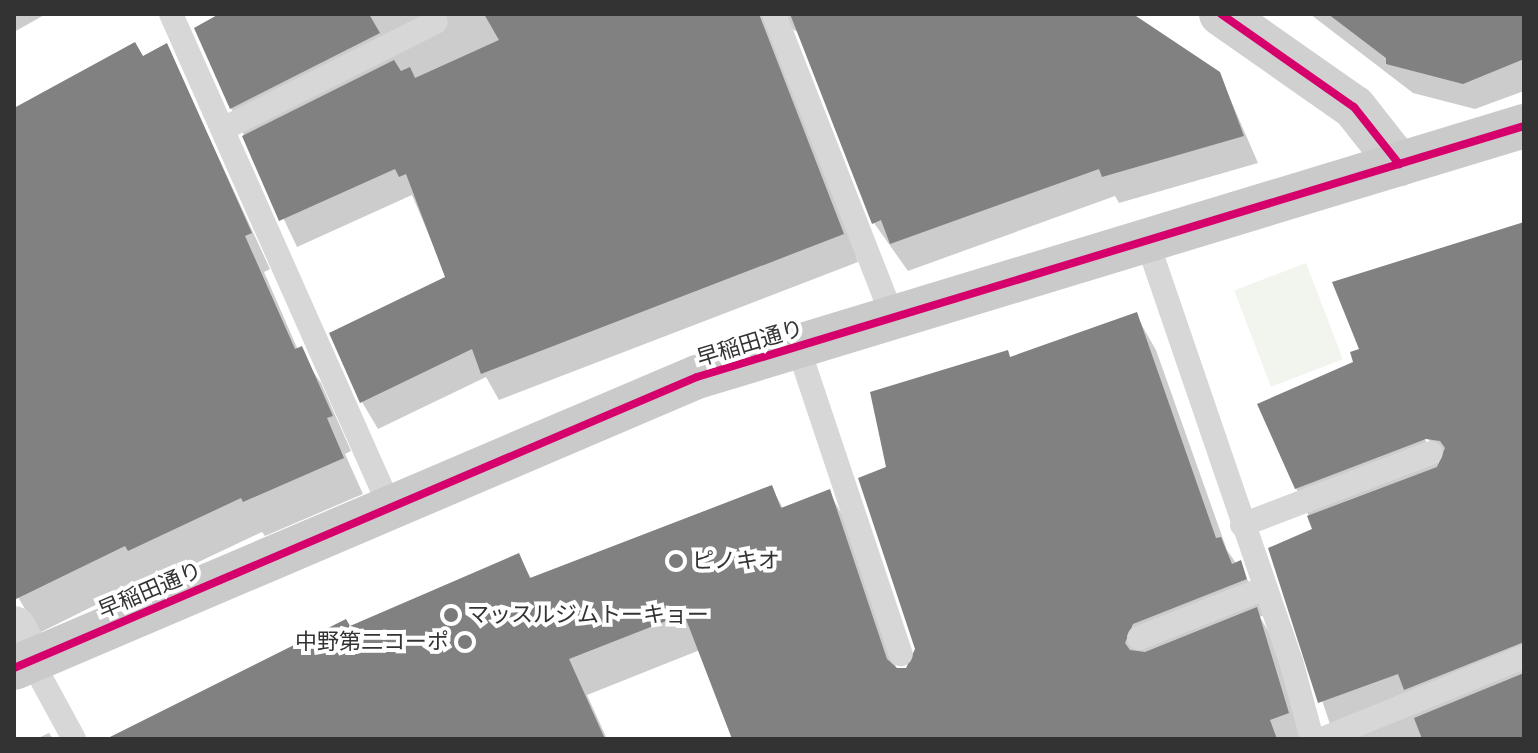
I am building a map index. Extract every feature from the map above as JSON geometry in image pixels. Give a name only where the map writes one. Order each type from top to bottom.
[{"type":"main road","name":"早稲田通り","points":[[20,652],[390,507],[596,416],[697,377],[1524,126]]},
{"type":"street","points":[[1221,14],[1354,107],[1399,164]]},
{"type":"lane","points":[[173,14],[390,507]]},
{"type":"lane","points":[[774,14],[893,318]]},
{"type":"lane","points":[[223,129],[436,22]]},
{"type":"lane","points":[[1147,241],[1265,588],[1312,739]]},
{"type":"lane","points":[[798,347],[901,654]]},
{"type":"lane","points":[[1242,525],[1431,453]]},
{"type":"lane","points":[[1139,638],[1265,588]]},
{"type":"lane","points":[[20,652],[74,739]]},
{"type":"lane","points":[[1322,739],[1524,657]]},
{"type":"shaded area","points":[[1306,263],[1343,359],[1271,387],[1234,291]]},
{"type":"building","points":[[219,14],[369,14],[380,33],[230,109],[194,28]]},
{"type":"building","points":[[484,14],[759,14],[844,234],[481,374],[472,349],[360,403],[329,333],[445,277],[406,174],[399,177],[395,169],[279,221],[242,136],[394,60],[401,71],[410,67],[415,78],[499,40]]},
{"type":"building","points":[[790,14],[1133,14],[1220,72],[1244,136],[1102,177],[1099,169],[890,244],[881,220],[872,224]]},
{"type":"building","points":[[1328,14],[1524,14],[1524,59],[1463,84],[1386,64],[1386,58]]},
{"type":"building","points":[[135,42],[143,56],[167,43],[252,233],[245,236],[295,349],[302,346],[333,416],[327,418],[344,458],[243,502],[241,498],[128,551],[125,546],[14,600],[14,108]]},
{"type":"building","points":[[1524,222],[1524,642],[1404,690],[1398,674],[1318,703],[1268,548],[1312,529],[1307,516],[1437,467],[1445,448],[1440,441],[1426,439],[1295,489],[1257,404],[1353,362],[1350,352],[1359,349],[1332,282]]},
{"type":"building","points":[[1137,312],[1216,538],[1221,537],[1232,564],[1241,560],[1247,579],[1133,624],[1125,643],[1130,650],[1145,652],[1257,607],[1289,713],[1270,720],[1277,739],[732,739],[684,614],[569,659],[605,739],[106,739],[346,619],[350,626],[519,553],[530,578],[772,485],[781,508],[830,489],[887,659],[897,668],[906,668],[915,649],[858,478],[886,467],[870,392],[1008,350],[1010,357]]},
{"type":"building","points":[[1524,673],[1524,739],[1422,739],[1414,718]]},
{"type":"cycle path","points":[[1221,14],[1354,107],[1399,164]]},
{"type":"cycle path","points":[[14,668],[697,377],[1524,126]]},
{"type":"place","name":"ピノキオ","points":[[676,561]]},
{"type":"place","name":"マッスルジムトーキョー","points":[[451,615]]},
{"type":"place","name":"中野第二コーポ","points":[[465,642]]}]
